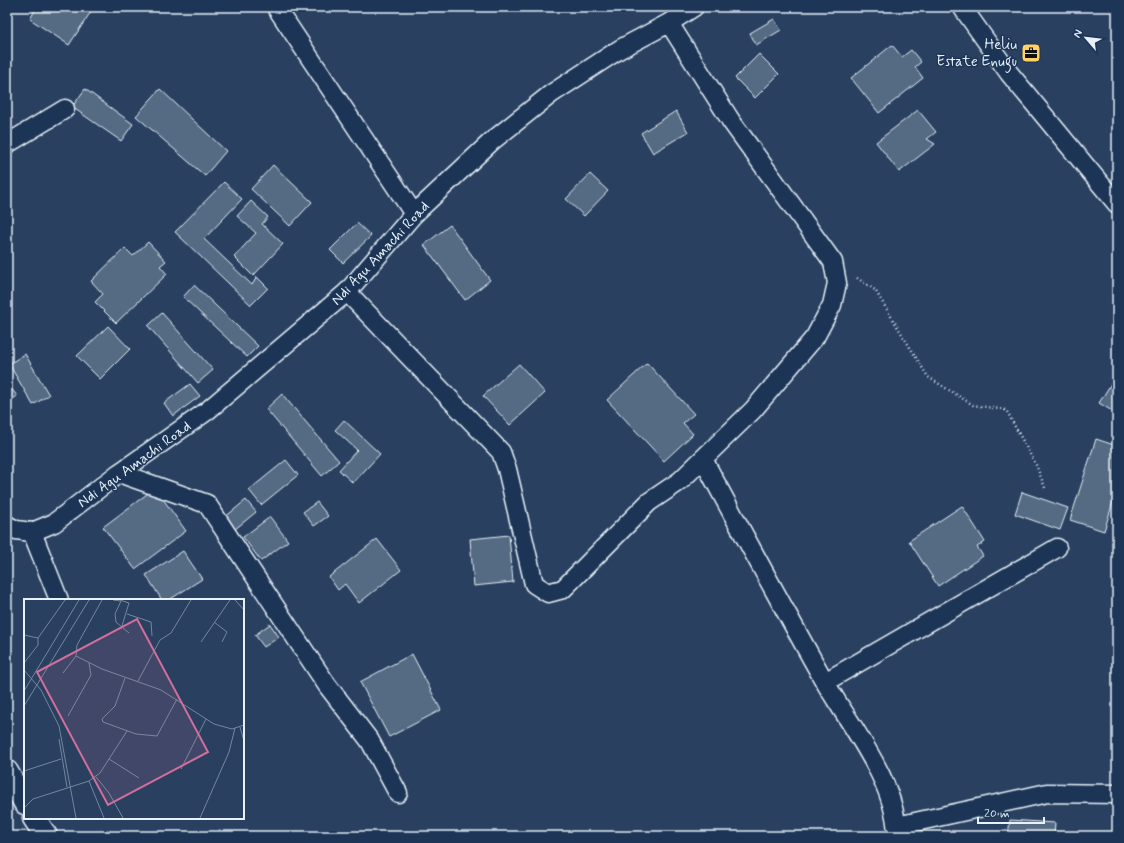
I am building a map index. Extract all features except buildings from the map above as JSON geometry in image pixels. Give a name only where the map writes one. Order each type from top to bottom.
[{"type":"highway","points":[[7,772],[24,801]]},
{"type":"street","points":[[276,7],[414,214]]},
{"type":"street","name":"Ndi Agu Amachi Road","points":[[32,532],[54,523],[119,473],[207,411],[347,292],[414,214],[492,141],[551,94],[620,49],[669,23],[694,7]]},
{"type":"street","points":[[962,7],[1009,73],[1117,204]]},
{"type":"street","points":[[347,292],[501,452],[507,469],[534,584],[548,593],[563,589],[649,502],[680,481],[753,410],[815,337],[832,305],[837,283],[833,262],[731,121],[669,23]]},
{"type":"street","points":[[8,143],[65,109]]},
{"type":"street","points":[[703,459],[825,682],[886,784],[897,831],[1047,793],[1117,794]]},
{"type":"street","points":[[119,473],[207,504],[327,685],[370,741],[398,793]]},
{"type":"street","points":[[7,525],[16,530],[32,532],[59,599]]},
{"type":"street","points":[[825,682],[1057,548]]},
{"type":"path","points":[[833,262],[874,290],[928,377],[973,405],[1006,410],[1036,465],[1046,490]]},
{"type":"place","name":"Heliu Estate Enugu","points":[[1031,53]]}]
